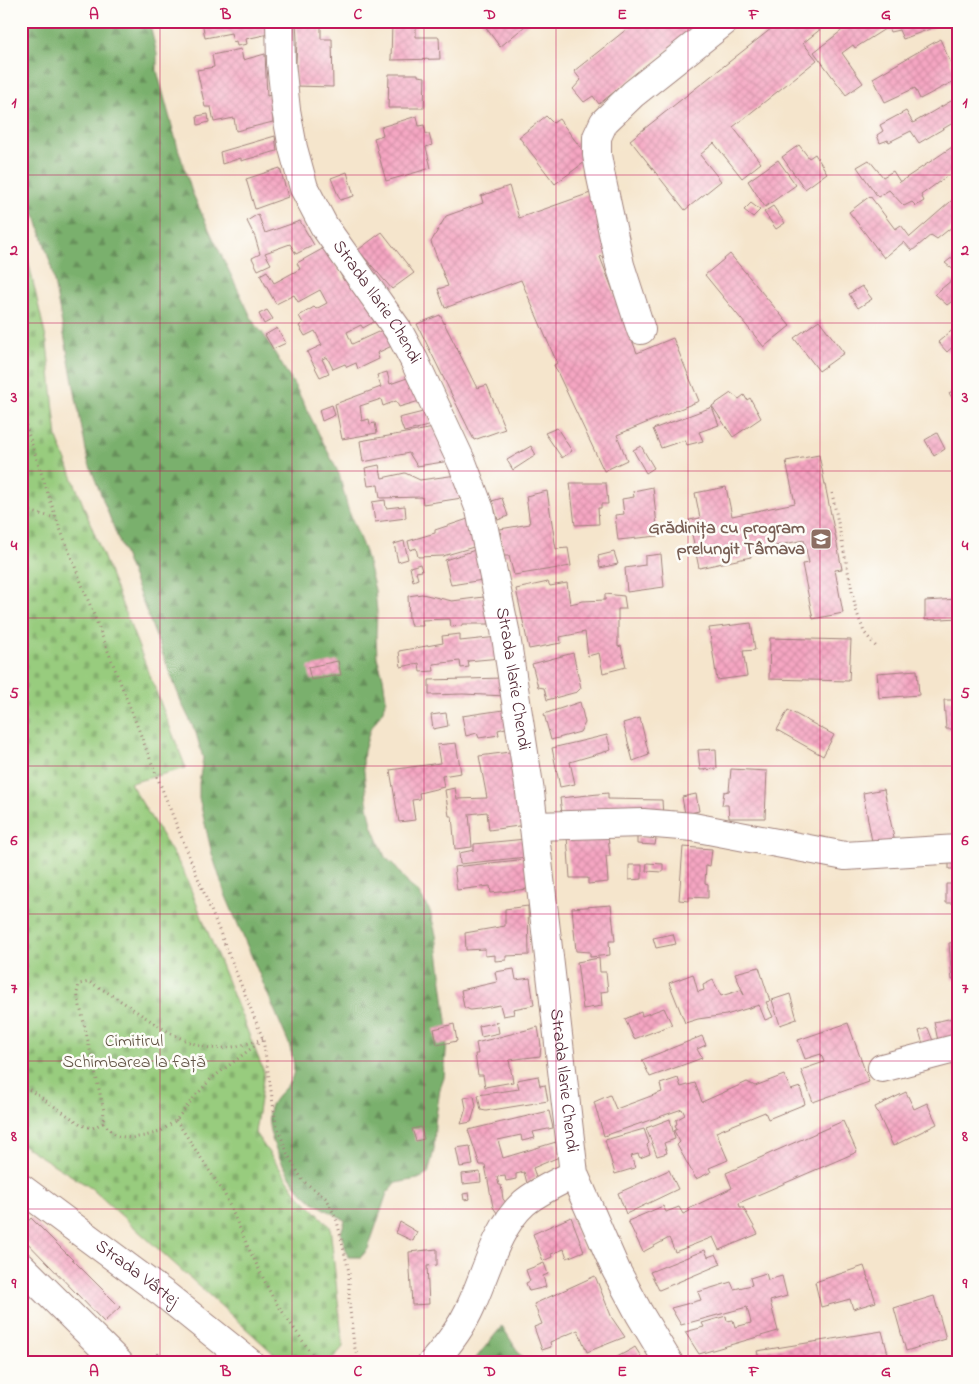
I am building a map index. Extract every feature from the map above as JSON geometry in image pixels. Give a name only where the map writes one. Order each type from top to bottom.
[{"type":"street","name":"Strada Ilarie Chendi","points":[[280,21],[281,63],[286,110],[292,148],[304,188],[324,226],[398,330],[464,465],[480,510],[506,630],[534,826],[574,1174],[616,1270],[669,1363]]},
{"type":"street","points":[[641,330],[620,265],[597,155],[597,137],[604,122],[633,94],[725,21]]},
{"type":"street","points":[[534,826],[643,823],[693,826],[845,856],[958,849]]},
{"type":"street","points":[[882,1068],[958,1048]]},
{"type":"street","points":[[432,1363],[456,1332],[470,1307],[508,1221],[531,1198],[574,1174]]},
{"type":"street","name":"Strada Vârtej","points":[[21,1188],[164,1294],[250,1363]]},
{"type":"street","points":[[21,1266],[119,1363]]},
{"type":"path","points":[[21,291],[26,321],[21,341]]},
{"type":"path","points":[[21,411],[56,518],[156,774],[263,1039],[276,1123],[285,1147],[303,1181],[327,1199],[338,1221],[349,1272],[349,1301],[358,1363]]},
{"type":"path","points":[[832,493],[856,610],[864,632],[877,648]]},
{"type":"path","points":[[21,509],[56,518]]},
{"type":"path","points":[[89,982],[99,987],[158,1025],[194,1044],[212,1048],[230,1048],[263,1039],[211,1079],[176,1120],[160,1132],[131,1138],[117,1136],[104,1123],[104,1111],[77,992],[79,984],[89,982]]},
{"type":"path","points":[[21,1084],[82,1125],[92,1128],[104,1123]]},
{"type":"path","points":[[176,1120],[224,1193],[273,1298],[318,1363]]},
{"type":"green space","points":[[21,21],[149,21],[157,54],[157,71],[192,192],[255,325],[262,332],[296,388],[339,474],[348,509],[365,552],[375,590],[377,657],[383,677],[386,699],[383,710],[370,730],[364,751],[363,762],[367,800],[372,825],[385,857],[394,865],[409,885],[418,892],[430,911],[436,935],[448,1029],[444,1078],[440,1089],[435,1123],[434,1150],[428,1174],[418,1179],[396,1183],[387,1193],[368,1249],[361,1257],[348,1257],[341,1233],[345,1220],[306,1196],[284,1167],[272,1140],[269,1127],[271,1105],[291,1079],[294,1068],[292,1057],[289,1044],[225,894],[212,854],[199,798],[203,758],[196,733],[182,704],[88,461],[51,266],[37,219],[21,188]]},
{"type":"green space","name":"Cimitirul Schimbarea la față","points":[[21,229],[47,343],[57,438],[186,768],[130,783],[183,870],[264,1072],[255,1133],[297,1193],[330,1226],[343,1347],[329,1363],[284,1363],[91,1188],[21,1144]]},
{"type":"green space","points":[[502,1326],[525,1363],[472,1363]]},
{"type":"building","points":[[202,21],[271,21],[273,33],[246,39],[247,44],[237,46],[236,41],[233,42],[231,33],[205,38]]},
{"type":"building","points":[[296,21],[321,21],[321,39],[332,39],[333,87],[295,86]]},
{"type":"building","points":[[416,21],[416,37],[439,37],[440,59],[391,60],[392,22]]},
{"type":"building","points":[[481,21],[531,21],[500,47]]},
{"type":"building","points":[[637,21],[703,21],[599,104],[593,96],[584,102],[573,89],[581,80],[574,71]]},
{"type":"building","points":[[781,21],[831,21],[803,43],[817,60],[733,127],[761,163],[742,178],[714,143],[700,155],[721,181],[685,210],[630,140]]},
{"type":"building","points":[[854,21],[933,21],[935,27],[903,39],[899,30],[890,32],[888,27],[855,48],[853,45],[842,53],[863,83],[846,95],[814,52]]},
{"type":"building","points":[[940,39],[958,79],[920,99],[915,88],[885,102],[873,78]]},
{"type":"building","points":[[241,49],[243,60],[265,54],[267,96],[271,95],[273,122],[236,131],[234,118],[214,122],[211,107],[205,107],[197,70],[214,67],[212,55]]},
{"type":"building","points":[[389,74],[418,74],[418,76],[425,77],[424,108],[388,108]]},
{"type":"building","points":[[958,97],[958,120],[919,143],[911,131],[889,142],[888,140],[880,143],[877,135],[883,131],[880,125],[906,111],[913,123]]},
{"type":"building","points":[[208,114],[209,122],[198,125],[197,116]]},
{"type":"building","points":[[417,116],[419,126],[424,125],[432,145],[426,147],[431,168],[386,181],[374,138],[383,135],[381,127]]},
{"type":"building","points":[[546,116],[553,123],[559,119],[589,159],[555,184],[519,137]]},
{"type":"building","points":[[275,136],[277,151],[222,164],[220,152]]},
{"type":"building","points":[[958,143],[958,168],[921,195],[924,201],[916,206],[912,202],[904,206],[889,190],[878,197],[857,167],[869,160],[883,177],[893,171],[900,182]]},
{"type":"building","points":[[799,145],[809,158],[815,154],[827,173],[805,189],[782,157]]},
{"type":"building","points":[[778,160],[796,185],[765,207],[748,181]]},
{"type":"building","points":[[280,168],[288,197],[255,209],[246,179]]},
{"type":"building","points":[[347,172],[354,196],[340,200],[331,178]]},
{"type":"building","points":[[509,186],[519,218],[596,191],[614,252],[600,257],[637,353],[673,338],[699,401],[617,435],[627,460],[604,471],[554,365],[557,363],[521,280],[445,308],[438,289],[448,286],[431,242],[446,216],[483,203],[481,196]]},
{"type":"building","points":[[958,195],[958,222],[937,239],[931,235],[912,251],[904,242],[884,258],[849,212],[870,196],[895,229],[901,225],[910,237]]},
{"type":"building","points":[[751,203],[760,210],[753,217],[744,210]]},
{"type":"building","points":[[773,206],[785,223],[776,229],[764,212]]},
{"type":"building","points":[[258,214],[265,233],[300,221],[314,245],[296,254],[290,244],[265,253],[271,264],[258,270],[252,258],[260,254],[255,237],[247,221]]},
{"type":"building","points":[[382,232],[414,273],[392,289],[358,250]]},
{"type":"building","points":[[326,247],[344,281],[349,277],[381,318],[363,328],[361,325],[347,332],[352,344],[389,327],[396,344],[377,353],[379,359],[358,369],[356,363],[347,367],[345,364],[333,369],[327,357],[322,359],[329,373],[320,377],[307,352],[322,345],[315,331],[305,336],[299,326],[303,323],[299,316],[314,307],[316,309],[327,303],[320,290],[298,302],[294,295],[276,304],[260,275],[267,271],[274,283],[300,269],[297,263]]},
{"type":"building","points":[[958,253],[958,270],[955,271],[945,263]]},
{"type":"building","points":[[730,254],[790,326],[764,347],[705,275]]},
{"type":"building","points":[[952,280],[958,286],[958,297],[947,305],[935,294]]},
{"type":"building","points":[[862,286],[872,299],[858,308],[849,294]]},
{"type":"building","points":[[267,310],[273,319],[264,324],[259,314]]},
{"type":"building","points":[[440,315],[477,388],[487,385],[505,429],[474,440],[417,324]]},
{"type":"building","points":[[819,320],[844,353],[819,371],[794,338]]},
{"type":"building","points":[[277,328],[286,343],[273,349],[265,335]]},
{"type":"building","points":[[955,328],[958,331],[958,342],[947,352],[938,342]]},
{"type":"building","points":[[387,372],[390,384],[413,376],[423,400],[399,407],[396,401],[383,406],[381,399],[360,406],[362,421],[369,419],[370,424],[375,423],[377,433],[342,439],[335,404],[381,387],[377,375]]},
{"type":"building","points":[[958,388],[958,407],[949,393]]},
{"type":"building","points":[[731,393],[739,399],[744,395],[747,400],[750,398],[761,418],[733,437],[712,406]]},
{"type":"building","points":[[332,405],[335,415],[322,421],[319,410]]},
{"type":"building","points":[[712,407],[719,425],[699,432],[703,441],[687,445],[685,440],[661,448],[653,429]]},
{"type":"building","points":[[427,411],[432,425],[404,432],[399,418]]},
{"type":"building","points":[[434,428],[450,461],[417,466],[409,453],[363,462],[360,441]]},
{"type":"building","points":[[557,428],[572,451],[562,458],[545,433]]},
{"type":"building","points":[[937,433],[945,449],[934,456],[925,440]]},
{"type":"building","points":[[531,446],[536,455],[513,470],[507,460]]},
{"type":"building","points":[[641,446],[654,468],[646,473],[633,450]]},
{"type":"building","points":[[819,455],[842,569],[835,570],[843,613],[813,619],[802,564],[809,563],[804,540],[750,551],[751,557],[699,568],[689,520],[700,518],[695,493],[726,487],[732,516],[795,503],[786,461]]},
{"type":"building","points":[[379,465],[382,478],[405,473],[420,480],[457,475],[462,498],[423,504],[422,497],[380,498],[378,485],[368,486],[365,468]]},
{"type":"building","points":[[570,483],[606,483],[608,504],[601,504],[601,508],[598,508],[599,524],[575,525]]},
{"type":"building","points":[[653,487],[658,536],[618,540],[615,515],[624,514],[622,499],[634,497],[633,491]]},
{"type":"building","points":[[547,491],[556,549],[568,548],[571,566],[514,575],[509,556],[504,556],[500,529],[530,524],[526,496]]},
{"type":"building","points":[[502,498],[508,516],[498,520],[492,501]]},
{"type":"building","points":[[385,500],[386,508],[405,506],[406,518],[375,522],[372,502]]},
{"type":"building","points":[[468,519],[477,546],[443,556],[418,557],[416,548],[410,550],[408,541],[435,533],[435,530]]},
{"type":"building","points":[[404,541],[408,559],[398,562],[394,544]]},
{"type":"building","points":[[478,549],[489,579],[451,585],[445,560]]},
{"type":"building","points":[[614,552],[618,564],[600,568],[598,556]]},
{"type":"building","points":[[661,554],[664,587],[627,592],[625,568],[645,565],[645,556]]},
{"type":"building","points":[[420,564],[422,571],[416,572],[418,579],[413,581],[410,567]]},
{"type":"building","points":[[548,582],[550,586],[567,583],[570,604],[583,601],[605,600],[605,594],[624,596],[626,609],[618,609],[618,647],[621,646],[626,667],[603,673],[599,653],[588,656],[585,632],[560,637],[561,643],[529,649],[516,589]]},
{"type":"building","points":[[422,594],[452,601],[492,596],[496,624],[462,624],[462,626],[451,627],[450,619],[422,620],[423,626],[411,626],[408,596]]},
{"type":"building","points":[[958,599],[958,618],[925,620],[925,601]]},
{"type":"building","points":[[751,623],[755,650],[743,651],[747,676],[717,680],[709,628]]},
{"type":"building","points":[[460,634],[460,641],[498,637],[500,658],[468,661],[469,667],[461,668],[460,661],[433,664],[434,671],[420,672],[419,663],[401,667],[399,651],[443,643],[442,636]]},
{"type":"building","points":[[770,638],[851,640],[849,681],[769,679]]},
{"type":"building","points":[[573,653],[581,688],[577,692],[547,700],[544,688],[538,687],[532,664]]},
{"type":"building","points":[[338,661],[341,675],[311,680],[308,667]]},
{"type":"building","points":[[917,670],[919,695],[879,698],[877,673]]},
{"type":"building","points":[[503,678],[506,696],[429,695],[429,680]]},
{"type":"building","points":[[944,700],[958,700],[958,729],[946,729]]},
{"type":"building","points":[[580,702],[585,723],[580,732],[551,740],[544,714]]},
{"type":"building","points":[[510,709],[513,726],[498,730],[499,735],[479,738],[477,733],[466,736],[462,716]]},
{"type":"building","points":[[788,710],[834,735],[823,756],[777,730]]},
{"type":"building","points":[[446,713],[448,726],[433,729],[431,715]]},
{"type":"building","points":[[640,718],[649,755],[633,761],[623,723]]},
{"type":"building","points":[[607,735],[611,750],[570,762],[575,784],[560,787],[552,748]]},
{"type":"building","points":[[456,743],[461,773],[442,776],[444,787],[419,793],[420,799],[412,800],[415,820],[399,822],[390,770],[440,763],[437,745]]},
{"type":"building","points":[[716,749],[717,769],[700,770],[698,750]]},
{"type":"building","points":[[517,751],[526,825],[489,830],[487,812],[469,814],[472,847],[455,849],[452,816],[449,816],[445,790],[455,788],[457,799],[487,798],[479,756]]},
{"type":"building","points":[[731,769],[767,771],[765,818],[729,818],[728,805],[722,805],[724,792],[729,791]]},
{"type":"building","points":[[884,789],[895,843],[873,847],[863,793]]},
{"type":"building","points":[[608,793],[608,799],[662,800],[663,818],[563,821],[560,798]]},
{"type":"building","points":[[696,794],[699,811],[685,814],[682,797]]},
{"type":"building","points":[[608,835],[610,856],[606,856],[608,882],[588,884],[588,878],[570,878],[567,836]]},
{"type":"building","points":[[637,837],[656,838],[655,845],[637,844]]},
{"type":"building","points":[[526,839],[527,857],[460,864],[459,853],[474,850],[474,844]]},
{"type":"building","points":[[683,847],[712,849],[710,866],[706,865],[705,883],[708,884],[708,898],[689,897],[689,901],[679,900]]},
{"type":"building","points":[[949,858],[958,858],[958,869],[949,869]]},
{"type":"building","points":[[527,859],[528,889],[491,893],[490,886],[457,890],[454,867]]},
{"type":"building","points":[[647,863],[663,864],[663,872],[646,871]]},
{"type":"building","points":[[629,865],[642,865],[642,879],[629,880]]},
{"type":"building","points":[[953,875],[958,875],[958,903],[946,903],[946,884],[954,884]]},
{"type":"building","points":[[611,905],[615,941],[609,941],[610,955],[590,957],[590,952],[576,951],[572,908]]},
{"type":"building","points":[[528,906],[529,955],[506,956],[506,960],[495,961],[495,955],[485,956],[485,949],[466,950],[465,933],[505,926],[505,909]]},
{"type":"building","points":[[673,934],[676,944],[656,948],[653,938]]},
{"type":"building","points":[[958,942],[958,979],[952,980],[949,943]]},
{"type":"building","points":[[599,958],[600,972],[606,972],[608,991],[601,992],[602,1006],[583,1009],[577,962]]},
{"type":"building","points":[[759,967],[770,1001],[766,1002],[773,1017],[765,1020],[759,1005],[726,1015],[685,1023],[669,983],[693,974],[698,992],[704,990],[703,985],[713,980],[721,996],[741,990],[744,995],[735,973]]},
{"type":"building","points":[[514,969],[516,980],[530,978],[534,1005],[513,1009],[514,1014],[503,1016],[500,1005],[470,1010],[464,1007],[461,990],[497,982],[495,972]]},
{"type":"building","points":[[790,994],[797,1019],[780,1025],[772,1000]]},
{"type":"building","points":[[664,1008],[672,1025],[634,1039],[625,1019],[641,1012],[642,1016]]},
{"type":"building","points":[[958,1017],[958,1036],[938,1041],[934,1022]]},
{"type":"building","points":[[497,1022],[499,1033],[481,1037],[479,1026]]},
{"type":"building","points":[[848,1023],[869,1082],[813,1102],[801,1070],[824,1062],[821,1054],[805,1059],[798,1040]]},
{"type":"building","points":[[454,1024],[457,1041],[437,1045],[434,1029]]},
{"type":"building","points":[[538,1027],[541,1046],[540,1056],[509,1060],[513,1082],[485,1087],[483,1075],[478,1075],[475,1054],[478,1054],[476,1043]]},
{"type":"building","points":[[928,1028],[933,1041],[923,1044],[919,1031]]},
{"type":"building","points":[[702,1036],[706,1045],[697,1049],[702,1058],[650,1077],[642,1060]]},
{"type":"building","points":[[958,1056],[958,1079],[957,1079],[951,1058]]},
{"type":"building","points":[[784,1075],[791,1090],[800,1087],[805,1104],[768,1119],[765,1112],[716,1132],[728,1160],[709,1168],[711,1172],[696,1179],[677,1145],[680,1142],[674,1131],[677,1129],[675,1125],[677,1124],[676,1120],[685,1115],[682,1109],[604,1136],[594,1102],[610,1095],[616,1109],[662,1092],[660,1084],[678,1078],[681,1087],[695,1083],[702,1102],[747,1082],[755,1086]]},
{"type":"building","points":[[538,1076],[540,1086],[545,1085],[548,1101],[486,1111],[481,1110],[478,1095],[519,1089],[517,1080]]},
{"type":"building","points":[[906,1092],[914,1109],[927,1103],[937,1124],[893,1146],[875,1107]]},
{"type":"building","points":[[474,1096],[476,1106],[471,1122],[461,1124],[466,1108],[464,1098]]},
{"type":"building","points":[[549,1111],[553,1128],[533,1132],[535,1138],[522,1141],[521,1135],[498,1140],[503,1158],[556,1142],[559,1157],[533,1168],[536,1177],[527,1183],[524,1172],[516,1174],[516,1179],[506,1181],[505,1176],[497,1177],[499,1185],[501,1185],[503,1199],[507,1204],[499,1216],[493,1207],[485,1165],[480,1165],[468,1130]]},
{"type":"building","points":[[670,1119],[675,1139],[664,1143],[667,1153],[657,1156],[646,1128]]},
{"type":"building","points":[[843,1121],[857,1152],[739,1203],[758,1234],[719,1250],[713,1237],[675,1252],[669,1238],[643,1252],[628,1221],[663,1206],[666,1212],[679,1207],[683,1214],[690,1211],[688,1209],[732,1188],[726,1173]]},
{"type":"building","points":[[421,1127],[424,1139],[416,1141],[412,1129]]},
{"type":"building","points":[[644,1129],[649,1143],[647,1145],[650,1154],[640,1158],[638,1154],[631,1156],[635,1168],[615,1174],[605,1140]]},
{"type":"building","points":[[470,1146],[473,1165],[460,1167],[456,1148]]},
{"type":"building","points":[[669,1170],[678,1189],[626,1214],[618,1193]]},
{"type":"building","points":[[480,1172],[481,1182],[463,1184],[462,1174]]},
{"type":"building","points":[[469,1193],[470,1199],[464,1200],[463,1194]]},
{"type":"building","points":[[571,1217],[584,1251],[567,1258],[564,1249],[551,1254],[552,1257],[543,1261],[533,1234]]},
{"type":"building","points":[[31,1218],[120,1307],[104,1322],[21,1236],[21,1229]]},
{"type":"building","points":[[400,1222],[417,1232],[413,1241],[396,1233]]},
{"type":"building","points":[[437,1249],[437,1265],[427,1266],[429,1304],[412,1305],[409,1252]]},
{"type":"building","points":[[705,1250],[708,1257],[716,1254],[721,1264],[659,1290],[650,1272]]},
{"type":"building","points":[[544,1263],[548,1274],[543,1276],[546,1287],[529,1291],[526,1283],[530,1281],[526,1270]]},
{"type":"building","points":[[864,1266],[876,1302],[853,1309],[850,1299],[821,1307],[815,1282]]},
{"type":"building","points":[[766,1273],[768,1280],[782,1276],[787,1296],[770,1301],[778,1331],[699,1354],[685,1332],[704,1327],[702,1323],[726,1316],[727,1321],[733,1320],[735,1327],[751,1323],[747,1307],[681,1325],[671,1308],[701,1300],[698,1292],[731,1282],[734,1289],[752,1285],[750,1278]]},
{"type":"building","points":[[595,1276],[612,1318],[625,1337],[587,1352],[578,1330],[550,1342],[551,1347],[542,1350],[534,1327],[542,1324],[534,1304]]},
{"type":"building","points":[[934,1296],[946,1339],[906,1351],[894,1308]]},
{"type":"building","points":[[882,1331],[888,1354],[841,1363],[760,1363],[757,1351]]},
{"type":"building","points":[[635,1347],[645,1363],[606,1363],[632,1349]]},
{"type":"building","points":[[158,1353],[167,1363],[148,1363]]},
{"type":"place","name":"Grădinița cu program prelungit Târnava","points":[[821,539]]}]
